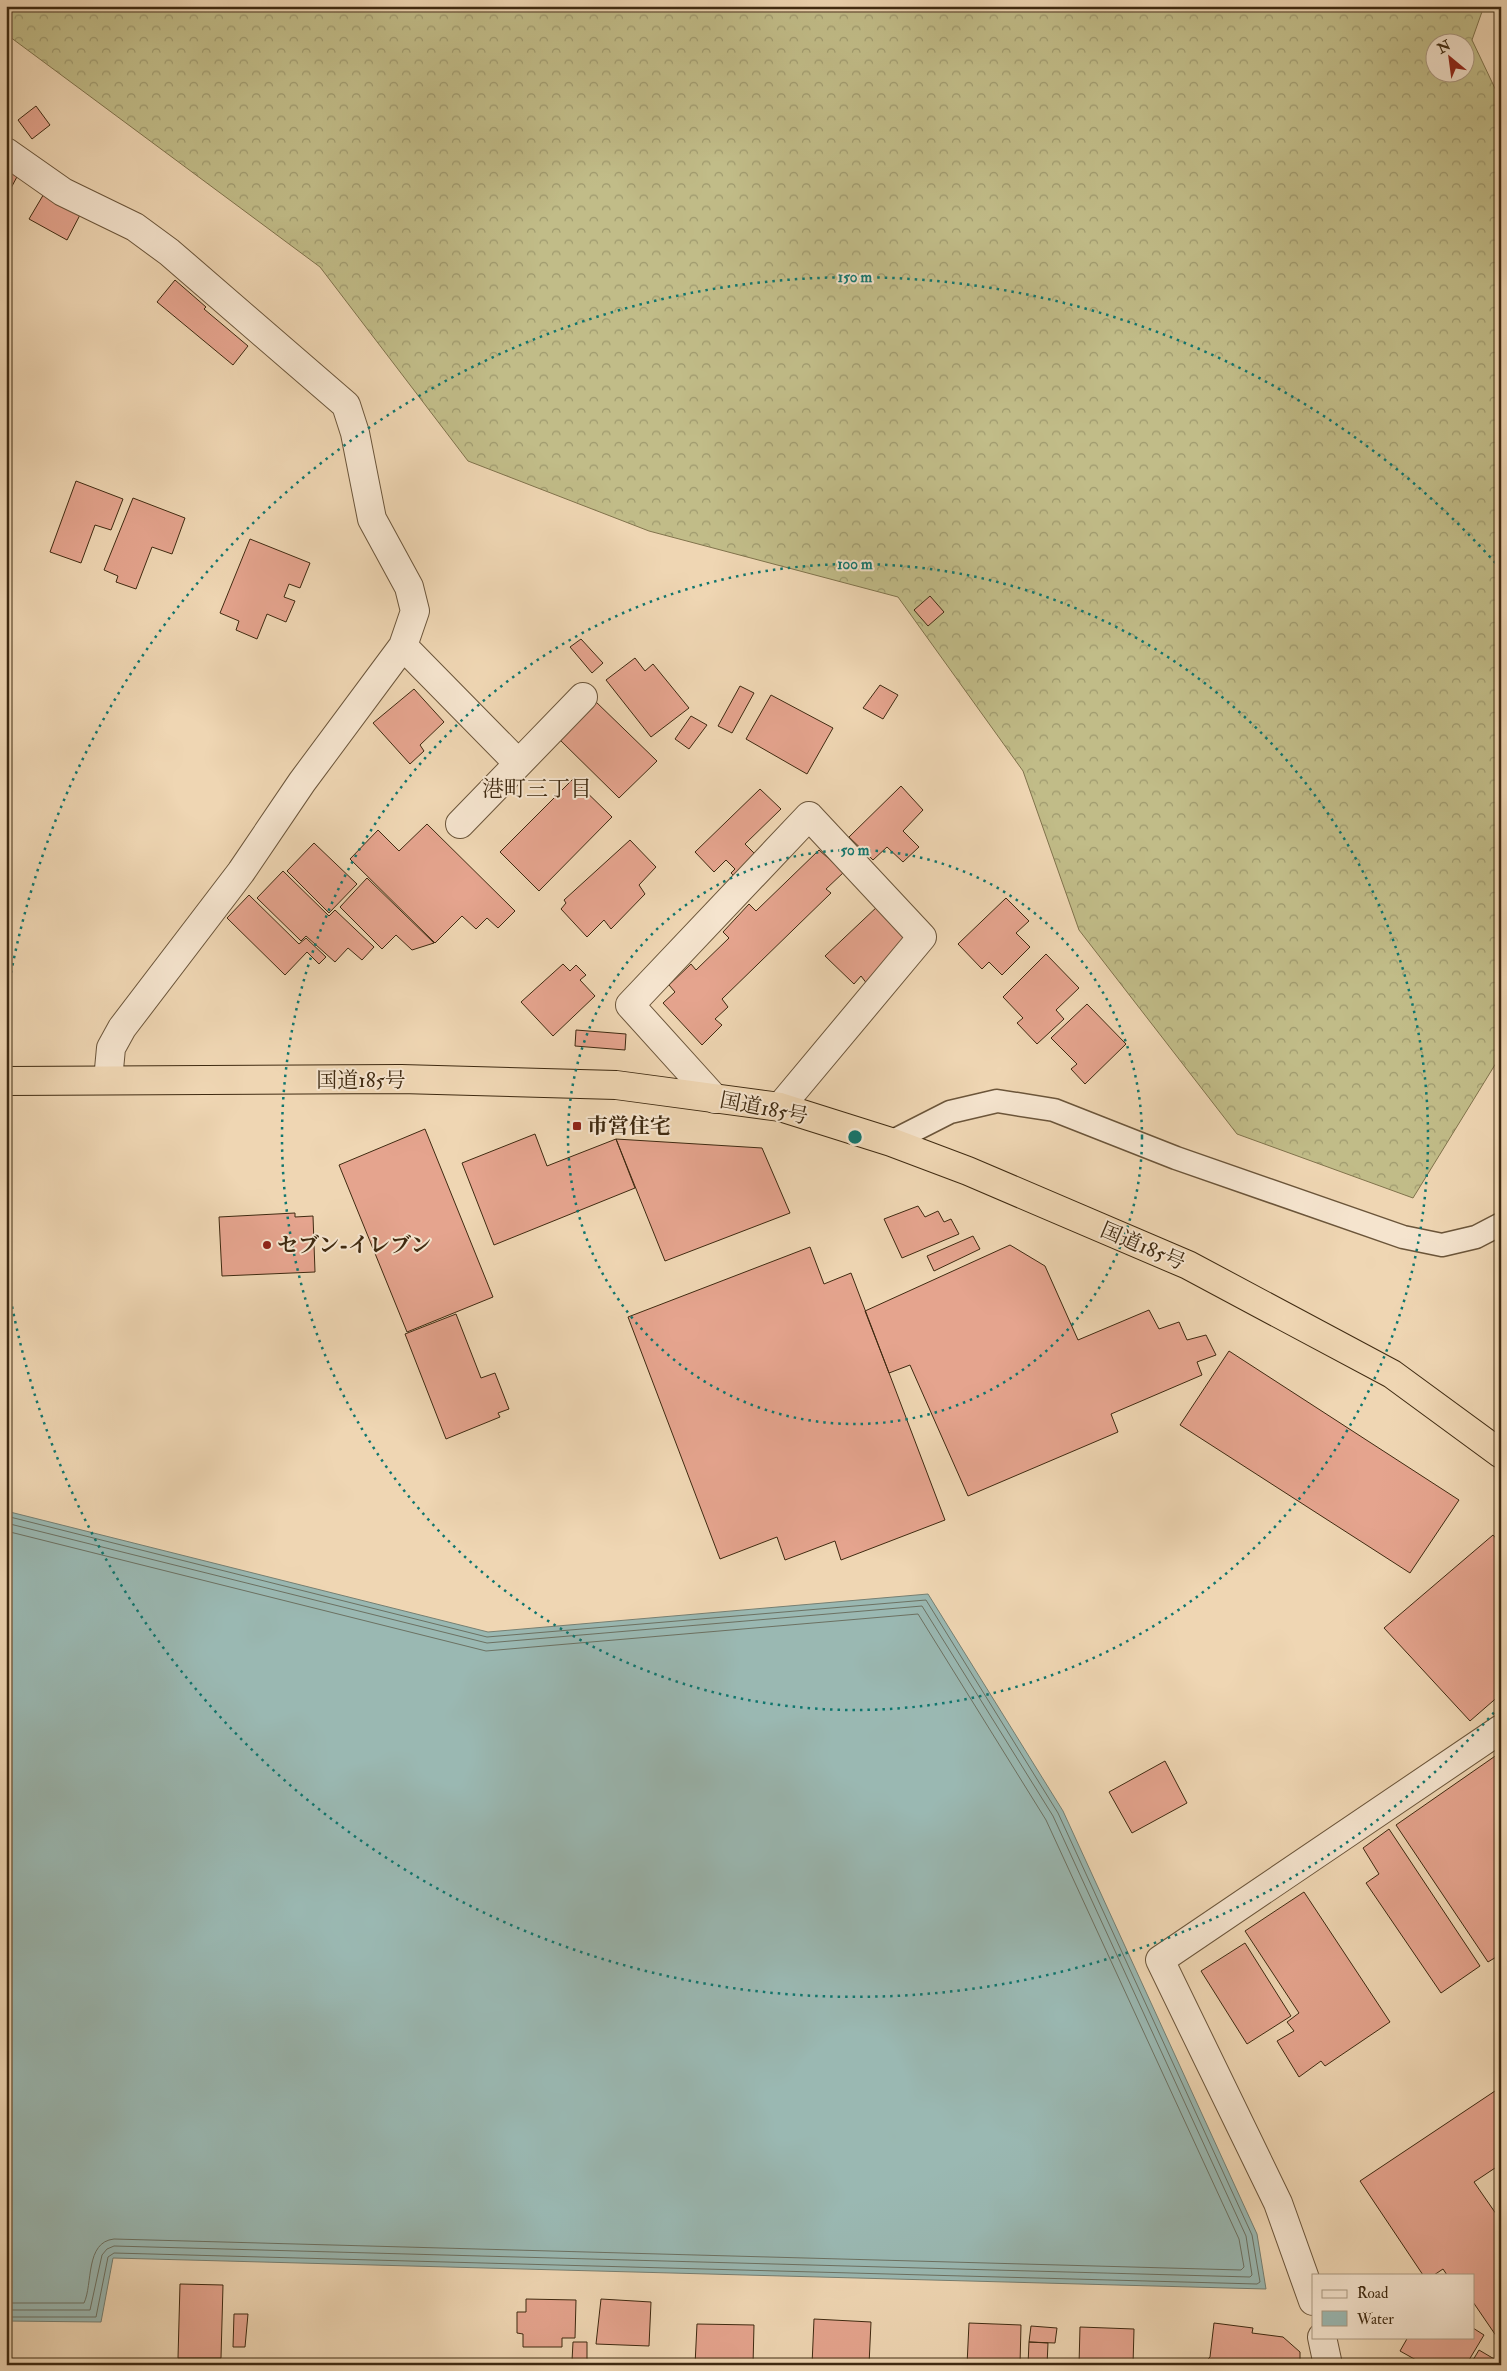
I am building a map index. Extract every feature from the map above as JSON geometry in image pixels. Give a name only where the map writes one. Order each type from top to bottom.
[{"type":"highway","name":"国道185号","points":[[6,1080],[401,1079],[596,1085],[780,1107],[891,1142],[968,1171],[1188,1265],[1392,1374],[1501,1454]]},
{"type":"street","points":[[6,152],[64,192],[135,227],[169,252],[346,405],[355,433],[372,519],[409,587],[415,610],[403,646],[302,782],[241,872],[122,1028],[111,1048],[108,1080]]},
{"type":"street","points":[[403,646],[518,763]]},
{"type":"street","points":[[460,824],[583,697]]},
{"type":"street","points":[[715,1099],[630,1005],[809,816],[922,937],[780,1107]]},
{"type":"street","points":[[1312,2299],[1278,2203],[1160,1960],[1501,1729]]},
{"type":"street","points":[[1322,2338],[1328,2365]]},
{"type":"lane","points":[[891,1142],[950,1112],[996,1101],[1054,1110],[1176,1158],[1403,1237],[1442,1245],[1476,1237],[1501,1224]]},
{"type":"green space","points":[[6,6],[1484,6],[1474,34],[1474,32],[1424,32],[1424,82],[1474,82],[1474,44],[1501,101],[1501,1055],[1413,1198],[1237,1134],[1079,930],[1023,771],[898,597],[649,531],[468,461],[320,267],[6,34]]},
{"type":"water","points":[[6,1511],[488,1632],[928,1594],[1063,1811],[1257,2234],[1266,2289],[113,2258],[101,2322],[6,2321]]},
{"type":"building","points":[[36,106],[50,125],[32,139],[18,120]]},
{"type":"building","points":[[6,167],[19,173],[11,188],[6,185]]},
{"type":"building","points":[[45,192],[81,213],[67,240],[29,219]]},
{"type":"building","points":[[175,280],[206,307],[204,309],[248,346],[233,365],[157,302]]},
{"type":"building","points":[[76,481],[123,499],[111,530],[95,525],[81,563],[50,552]]},
{"type":"building","points":[[133,498],[185,518],[172,554],[152,547],[136,589],[116,582],[118,576],[104,570]]},
{"type":"building","points":[[250,539],[310,563],[300,588],[289,584],[284,597],[295,601],[286,622],[267,614],[257,639],[236,630],[239,621],[220,613]]},
{"type":"building","points":[[930,596],[944,612],[928,626],[914,610]]},
{"type":"building","points":[[581,639],[603,663],[592,673],[570,647]]},
{"type":"building","points":[[635,658],[645,671],[653,664],[689,708],[651,737],[606,680]]},
{"type":"building","points":[[880,685],[898,695],[883,719],[863,708]]},
{"type":"building","points":[[740,686],[754,693],[732,733],[718,726]]},
{"type":"building","points":[[414,689],[444,722],[420,745],[424,751],[410,764],[373,723]]},
{"type":"building","points":[[771,695],[833,728],[807,774],[746,739]]},
{"type":"building","points":[[594,700],[657,761],[619,798],[557,737]]},
{"type":"building","points":[[691,716],[707,725],[689,749],[675,739]]},
{"type":"building","points":[[573,779],[612,817],[539,891],[500,852]]},
{"type":"building","points":[[901,786],[923,810],[903,831],[919,847],[903,862],[887,847],[873,860],[849,837]]},
{"type":"building","points":[[760,789],[781,809],[745,844],[758,857],[737,879],[731,873],[735,869],[726,860],[714,872],[695,852]]},
{"type":"building","points":[[427,824],[515,911],[498,928],[487,918],[476,929],[462,916],[435,943],[350,859],[378,830],[399,851]]},
{"type":"building","points":[[630,840],[656,867],[639,885],[645,894],[611,929],[604,920],[587,937],[561,909],[566,903],[564,900]]},
{"type":"building","points":[[314,843],[357,884],[329,913],[287,871]]},
{"type":"building","points":[[819,850],[844,872],[826,889],[831,893],[722,999],[728,1007],[715,1019],[722,1025],[702,1045],[663,1003],[675,992],[669,985],[691,964],[696,970],[729,938],[723,932],[749,904],[756,911]]},
{"type":"building","points":[[283,871],[329,916],[335,910],[374,947],[362,960],[348,948],[335,962],[306,936],[301,941],[257,898]]},
{"type":"building","points":[[367,878],[434,943],[412,950],[396,935],[382,949],[340,907]]},
{"type":"building","points":[[249,895],[299,944],[306,938],[326,957],[319,964],[307,952],[285,975],[227,918]]},
{"type":"building","points":[[1006,898],[1029,921],[1016,933],[1030,947],[1002,975],[989,962],[982,969],[958,944]]},
{"type":"building","points":[[879,905],[913,936],[871,989],[861,976],[854,984],[825,956]]},
{"type":"building","points":[[1046,954],[1079,988],[1056,1010],[1064,1019],[1037,1044],[1017,1023],[1023,1018],[1003,997]]},
{"type":"building","points":[[563,964],[570,971],[576,965],[586,975],[580,980],[595,996],[553,1036],[521,1002]]},
{"type":"building","points":[[1087,1004],[1126,1044],[1085,1084],[1071,1069],[1077,1064],[1051,1038]]},
{"type":"building","points":[[576,1030],[626,1034],[625,1050],[575,1046]]},
{"type":"building","points":[[425,1129],[493,1297],[407,1332],[339,1165]]},
{"type":"building","points":[[535,1134],[547,1166],[616,1139],[635,1188],[494,1245],[462,1163]]},
{"type":"building","points":[[616,1139],[762,1148],[790,1213],[665,1261]]},
{"type":"building","points":[[918,1206],[925,1217],[938,1211],[944,1222],[951,1219],[959,1234],[902,1258],[884,1219]]},
{"type":"building","name":"セブン-イレブン","points":[[295,1213],[295,1217],[313,1216],[315,1272],[222,1276],[219,1217]]},
{"type":"building","points":[[973,1236],[980,1249],[934,1271],[927,1256]]},
{"type":"building","points":[[1010,1245],[1045,1266],[1078,1340],[1149,1310],[1159,1329],[1179,1322],[1187,1340],[1206,1335],[1216,1355],[1197,1362],[1202,1375],[1111,1414],[1118,1432],[968,1496],[910,1365],[889,1373],[865,1311]]},
{"type":"building","points":[[810,1247],[824,1284],[851,1273],[945,1520],[841,1560],[835,1541],[785,1560],[777,1537],[720,1559],[628,1317]]},
{"type":"building","points":[[456,1314],[481,1378],[495,1373],[509,1409],[498,1413],[500,1417],[446,1439],[405,1334]]},
{"type":"building","points":[[1229,1351],[1459,1500],[1410,1573],[1180,1425]]},
{"type":"building","points":[[1493,1535],[1501,1544],[1501,1694],[1470,1721],[1384,1628]]},
{"type":"building","points":[[1501,1752],[1501,1954],[1488,1962],[1396,1825]]},
{"type":"building","points":[[1165,1761],[1187,1803],[1132,1833],[1109,1792]]},
{"type":"building","points":[[1389,1829],[1480,1966],[1441,1993],[1366,1883],[1379,1874],[1363,1848]]},
{"type":"building","points":[[1304,1892],[1390,2022],[1325,2066],[1321,2061],[1299,2077],[1277,2041],[1294,2031],[1287,2022],[1299,2013],[1245,1931]]},
{"type":"building","points":[[1245,1943],[1291,2016],[1247,2044],[1201,1971]]},
{"type":"building","points":[[1501,2087],[1501,2164],[1474,2182],[1501,2221],[1501,2231],[1498,2234],[1501,2238],[1501,2343],[1474,2303],[1474,2274],[1446,2274],[1443,2269],[1436,2274],[1422,2274],[1360,2181]]},
{"type":"building","points":[[180,2284],[223,2285],[221,2358],[178,2358]]},
{"type":"building","points":[[526,2299],[576,2300],[575,2338],[562,2338],[562,2347],[523,2347],[523,2334],[517,2333],[517,2312],[526,2312]]},
{"type":"building","points":[[601,2299],[651,2302],[649,2346],[596,2344]]},
{"type":"building","points":[[234,2314],[248,2314],[245,2347],[233,2347]]},
{"type":"building","points":[[814,2319],[871,2322],[869,2365],[812,2365]]},
{"type":"building","points":[[969,2323],[1021,2325],[1020,2365],[967,2365]]},
{"type":"building","points":[[1214,2323],[1253,2328],[1252,2333],[1283,2337],[1300,2352],[1300,2365],[1202,2365],[1210,2357]]},
{"type":"building","points":[[697,2324],[754,2325],[753,2365],[695,2365]]},
{"type":"building","points":[[1031,2326],[1057,2328],[1055,2343],[1029,2342]]},
{"type":"building","points":[[1080,2327],[1134,2329],[1133,2365],[1079,2365]]},
{"type":"building","points":[[1474,2329],[1484,2335],[1466,2365],[1425,2365],[1400,2351],[1407,2338],[1474,2338]]},
{"type":"building","points":[[573,2342],[587,2342],[587,2362],[572,2361]]},
{"type":"building","points":[[1029,2342],[1048,2343],[1047,2365],[1028,2365]]},
{"type":"building","points":[[1479,2350],[1501,2363],[1501,2365],[1470,2365]]},
{"type":"place","name":"市営住宅","points":[[577,1126]]},
{"type":"place","name":"セブン-イレブン","points":[[267,1245]]},
{"type":"district","name":"港町三丁目","points":[[537,788]]}]
